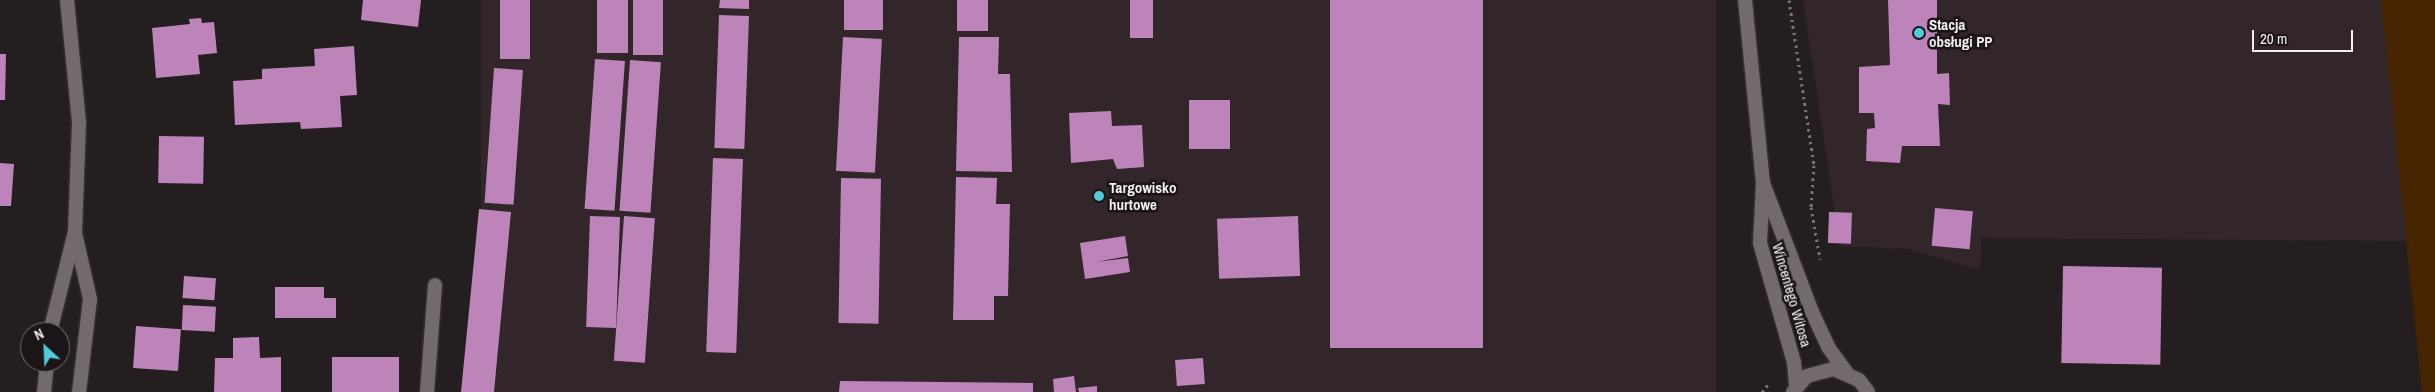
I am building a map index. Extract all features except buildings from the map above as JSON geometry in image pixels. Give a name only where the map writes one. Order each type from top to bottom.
[{"type":"street","points":[[52,322],[75,232],[79,122],[67,0]]},
{"type":"street","name":"Wincentego Witosa","points":[[1744,0],[1763,183],[1760,243],[1794,362],[1795,389]]},
{"type":"street","name":"Wincentego Witosa","points":[[1763,183],[1812,312],[1828,347],[1847,373],[1868,392]]},
{"type":"street","points":[[75,232],[90,299],[79,392]]},
{"type":"street","points":[[427,392],[435,285]]},
{"type":"street","points":[[1795,389],[1820,370],[1847,373]]},
{"type":"street","points":[[44,392],[46,372]]},
{"type":"path","points":[[1789,0],[1814,165],[1812,229],[1822,264]]},
{"type":"shaded area","name":"Targowisko hurtowe","points":[[481,0],[1716,0],[1716,392],[481,392]]},
{"type":"shaded area","points":[[1803,0],[2381,0],[2408,241],[1981,238],[1980,270],[1908,249],[1840,246]]},
{"type":"shaded area","points":[[2381,0],[2435,0],[2435,392],[2422,392]]},
{"type":"place","name":"Stacja obsługi PP","points":[[1919,33]]},
{"type":"place","name":"Targowisko hurtowe","points":[[1099,196]]}]
